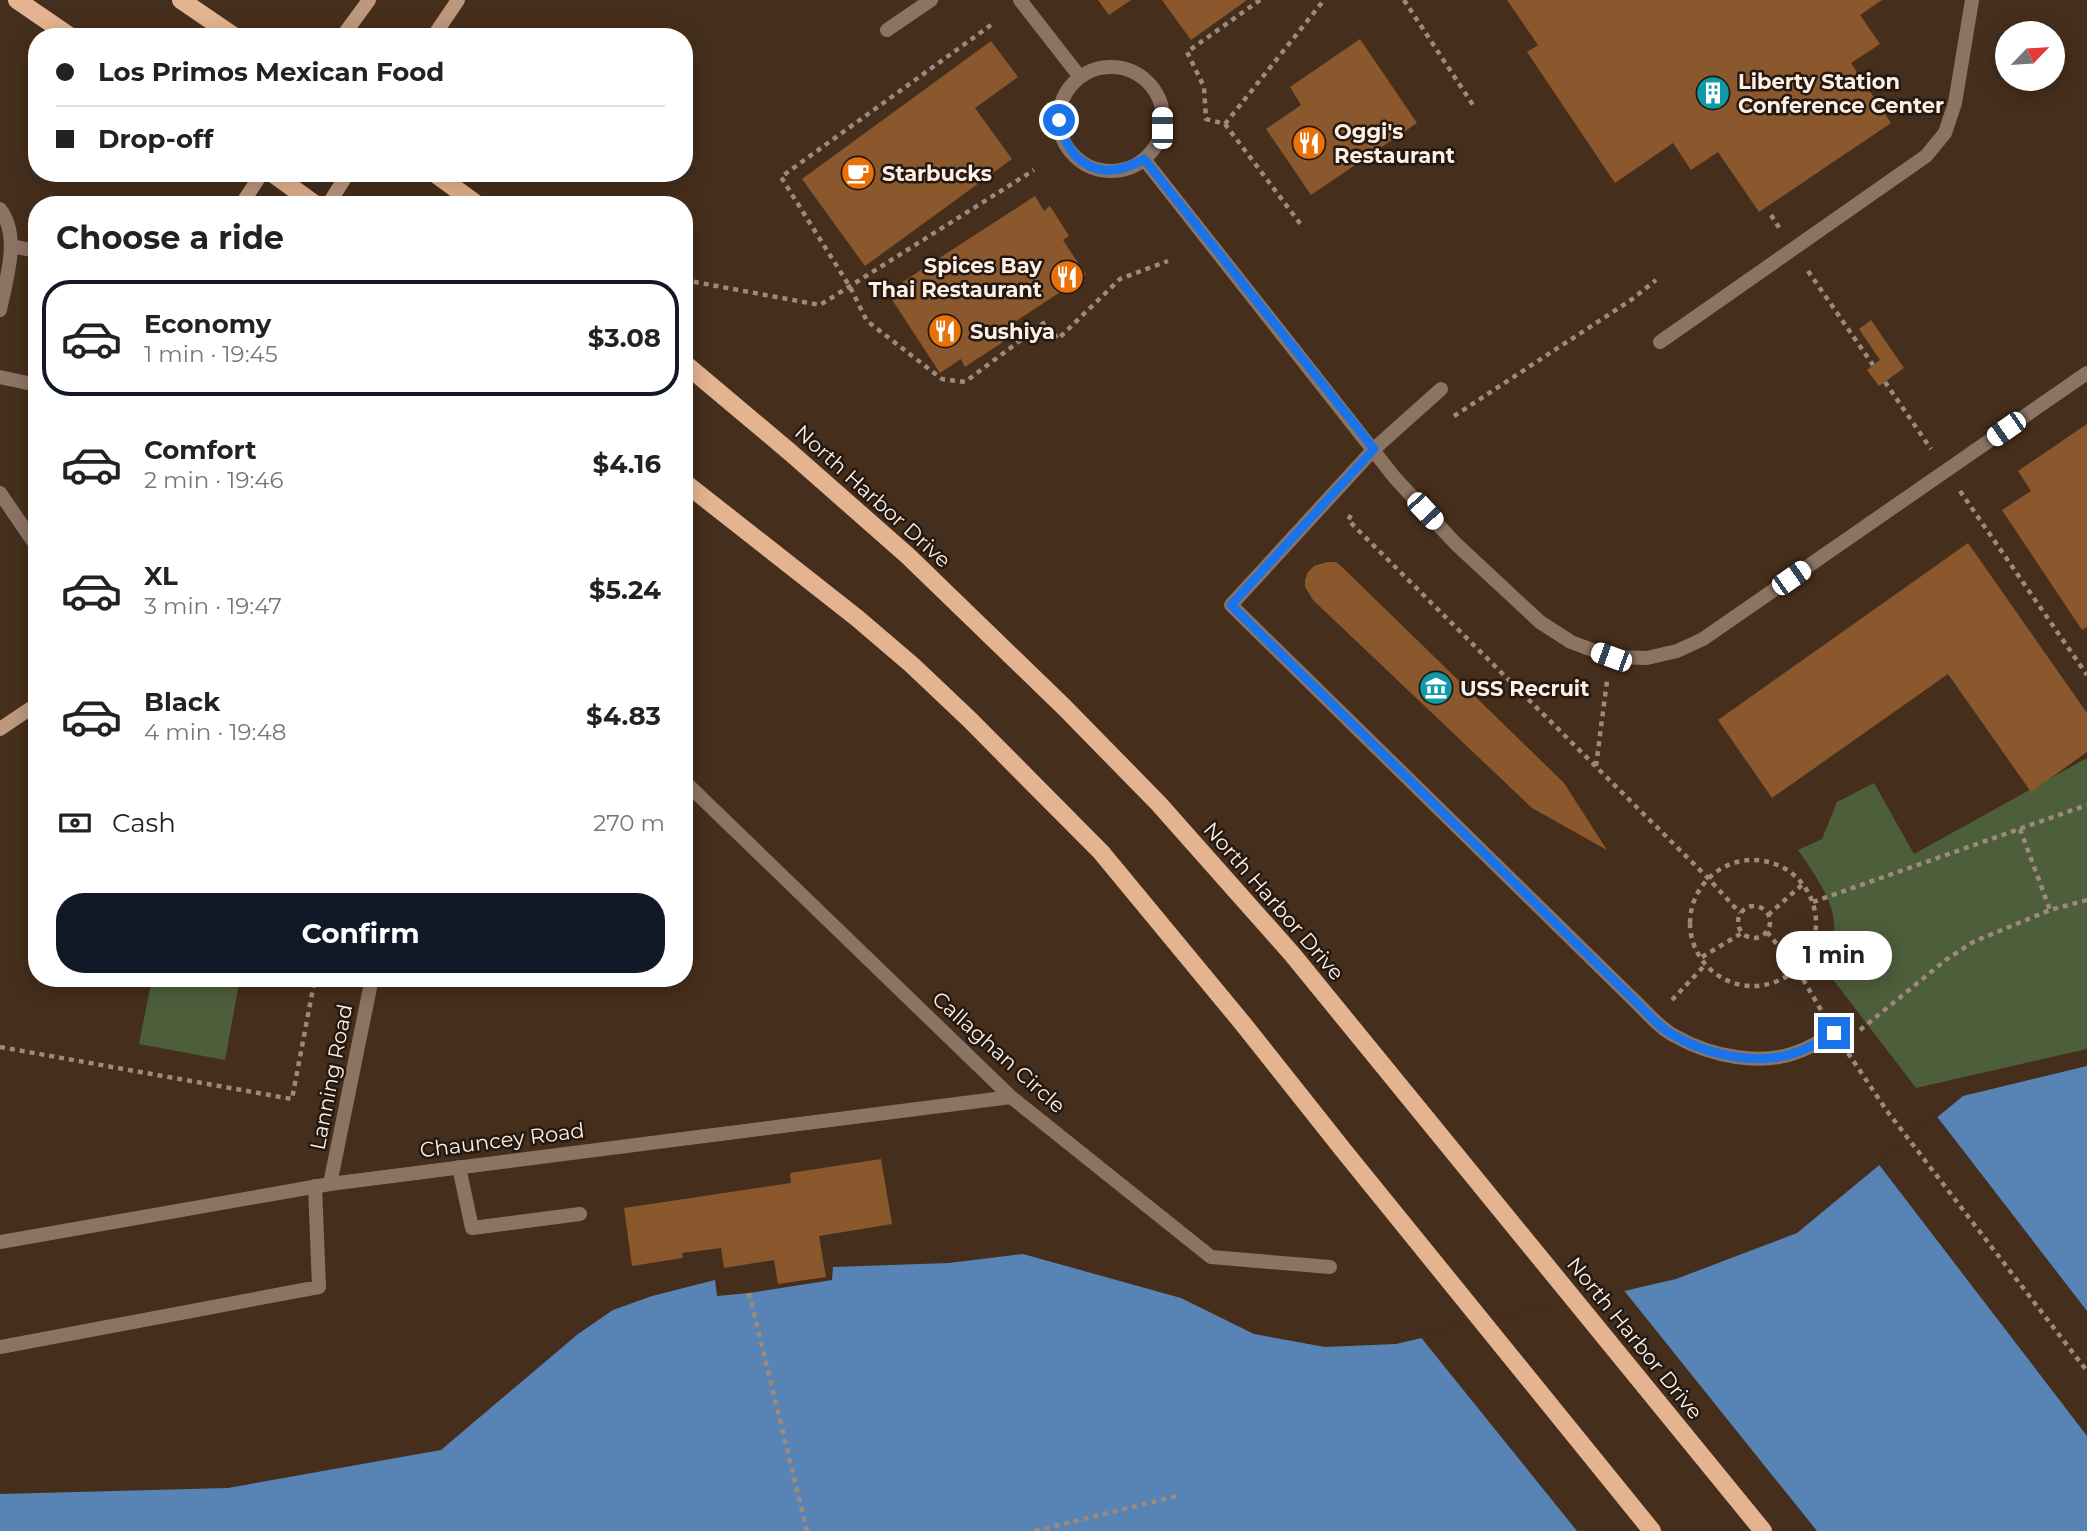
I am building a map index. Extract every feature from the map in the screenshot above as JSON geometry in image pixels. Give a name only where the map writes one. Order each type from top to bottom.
[{"type":"main road","points":[[17,0],[58,28]]},
{"type":"main road","points":[[181,0],[222,28]]},
{"type":"main road","points":[[284,182],[304,196]]},
{"type":"main road","points":[[446,182],[466,196]]},
{"type":"main road","name":"North Harbor Drive","points":[[693,370],[908,556],[1159,804],[1292,954],[1763,1531]]},
{"type":"main road","points":[[693,489],[912,665],[1101,852],[1652,1531]]},
{"type":"street","points":[[349,28],[369,0]]},
{"type":"street","points":[[439,28],[458,0]]},
{"type":"street","points":[[887,30],[931,0]]},
{"type":"street","points":[[1020,0],[1080,77]]},
{"type":"street","points":[[1660,342],[1927,156],[1945,133],[1955,103],[1972,0]]},
{"type":"street","points":[[1113,67],[1131,71],[1145,80],[1157,94],[1162,111],[1162,128],[1156,145],[1144,159],[1130,167],[1114,171],[1098,169],[1083,162],[1070,151],[1062,137],[1059,120],[1061,103],[1068,89],[1080,77],[1096,69],[1113,67]]},
{"type":"street","points":[[1144,159],[1395,478],[1455,543],[1540,622],[1571,642],[1611,657],[1647,658],[1677,652],[1703,639],[2087,373]]},
{"type":"street","points":[[0,209],[10,231],[11,246],[0,310]]},
{"type":"street","points":[[11,246],[28,249]]},
{"type":"street","points":[[0,377],[28,382]]},
{"type":"street","points":[[1441,389],[1374,449],[1231,605],[1672,1035],[1711,1053],[1748,1058],[1776,1058],[1800,1051],[1834,1033]]},
{"type":"street","points":[[0,493],[28,534]]},
{"type":"street","points":[[0,729],[28,710]]},
{"type":"street","name":"Callaghan Circle","points":[[693,790],[1012,1097],[1212,1258],[1330,1267]]},
{"type":"street","name":"Lanning Road","points":[[330,1184],[370,987]]},
{"type":"street","name":"Chauncey Road","points":[[0,1242],[315,1186],[1012,1097]]},
{"type":"street","points":[[459,1167],[472,1228],[580,1214]]},
{"type":"street","points":[[0,1347],[319,1287],[315,1186]]},
{"type":"path","points":[[1260,0],[1187,52],[1204,87],[1206,119],[1225,124],[1302,226]]},
{"type":"path","points":[[1225,124],[1324,0]]},
{"type":"path","points":[[1404,0],[1473,105]]},
{"type":"path","points":[[991,25],[781,177],[850,287],[867,321],[942,379],[965,382],[1045,322],[1058,339],[1121,279],[1168,261]]},
{"type":"path","points":[[693,282],[820,305],[1034,170]]},
{"type":"path","points":[[1770,215],[1873,365]]},
{"type":"path","points":[[1447,421],[1631,300],[1656,280]]},
{"type":"path","points":[[1885,382],[2087,675]]},
{"type":"path","points":[[1353,511],[1348,520],[1740,913]]},
{"type":"path","points":[[1596,767],[1611,657]]},
{"type":"path","points":[[1813,902],[2087,805]]},
{"type":"path","points":[[2020,829],[2050,910]]},
{"type":"path","points":[[1743,861],[1765,861],[1790,872],[1803,884],[1813,902],[1816,923],[1813,944],[1797,969],[1782,980],[1749,986],[1718,975],[1706,964],[1696,949],[1691,930],[1692,911],[1698,892],[1708,878],[1727,866],[1743,861]]},
{"type":"path","points":[[1768,915],[1803,884]]},
{"type":"path","points":[[1867,1024],[1947,959],[1973,942],[2050,910],[2087,900]]},
{"type":"path","points":[[1755,906],[1765,910],[1770,923],[1767,932],[1758,938],[1747,937],[1738,923],[1740,913],[1745,908],[1755,906]]},
{"type":"path","points":[[1767,932],[1797,969],[1834,1033],[1887,1111],[2087,1371]]},
{"type":"path","points":[[1702,957],[1742,933]]},
{"type":"path","points":[[1654,1019],[1706,964]]},
{"type":"path","points":[[0,1047],[292,1099],[312,987]]},
{"type":"path","points":[[749,1293],[807,1531]]},
{"type":"path","points":[[1034,1531],[1177,1496]]},
{"type":"green space","points":[[2087,758],[2087,1049],[1916,1088],[1828,973],[1833,949],[1833,915],[1821,885],[1798,850],[1822,839],[1837,802],[1874,783],[1914,854]]},
{"type":"green space","points":[[150,987],[238,987],[225,1060],[139,1044]]},
{"type":"water","points":[[2087,1066],[2087,1531],[0,1531],[0,1494],[228,1488],[441,1450],[578,1334],[613,1310],[652,1296],[715,1280],[717,1296],[832,1280],[833,1267],[949,1263],[1023,1254],[1181,1298],[1254,1334],[1325,1347],[1396,1344],[1676,1279],[1797,1233],[1963,1096]]},
{"type":"pier","points":[[1935,1114],[2087,1311],[2087,1436],[1877,1162]]},
{"type":"pier","points":[[1622,1288],[1817,1531],[1577,1531],[1419,1335]]},
{"type":"building","points":[[1098,0],[1131,0],[1109,15]]},
{"type":"building","points":[[1162,0],[1247,0],[1191,40]]},
{"type":"building","name":"Liberty Station Conference Center","points":[[1507,0],[1882,0],[1860,15],[1880,44],[1851,63],[1891,123],[1759,212],[1718,152],[1691,170],[1673,143],[1615,183],[1527,52],[1538,45]]},
{"type":"building","points":[[1360,39],[1417,123],[1311,195],[1266,129],[1301,105],[1290,87]]},
{"type":"building","points":[[991,41],[1018,77],[975,108],[1012,159],[865,266],[802,179]]},
{"type":"building","points":[[1035,196],[1044,211],[1050,206],[1069,236],[1063,240],[1086,275],[1015,322],[1021,330],[965,367],[961,359],[940,373],[887,292]]},
{"type":"building","points":[[1871,320],[1904,368],[1879,386],[1867,370],[1880,360],[1859,329]]},
{"type":"building","points":[[2087,424],[2087,627],[2082,630],[2002,510],[2031,491],[2018,471]]},
{"type":"building","points":[[1968,543],[2087,713],[2087,752],[2031,792],[1948,674],[1772,798],[1718,720]]},
{"type":"building","name":"USS Recruit","points":[[1336,562],[1342,567],[1564,783],[1607,850],[1532,808],[1313,600],[1305,587],[1305,580],[1314,566]]},
{"type":"building","points":[[881,1159],[892,1224],[819,1236],[826,1277],[778,1284],[774,1260],[724,1268],[721,1248],[682,1253],[683,1258],[632,1266],[624,1208],[791,1183],[790,1173]]},
{"type":"place","name":"Liberty Station Conference Center","points":[[1713,93]]},
{"type":"place","name":"Oggi's Restaurant","points":[[1309,143]]},
{"type":"place","name":"Starbucks","points":[[858,173]]},
{"type":"place","name":"Spices Bay Thai Restaurant","points":[[1067,277]]},
{"type":"place","name":"Sushiya","points":[[945,331]]},
{"type":"place","name":"USS Recruit","points":[[1436,688]]},
{"type":"route","points":[[1059,120],[1062,137],[1070,151],[1083,162],[1098,169],[1114,171],[1130,167],[1144,159],[1374,449],[1231,605],[1672,1035],[1711,1053],[1748,1058],[1776,1058],[1800,1051],[1834,1033]]}]
